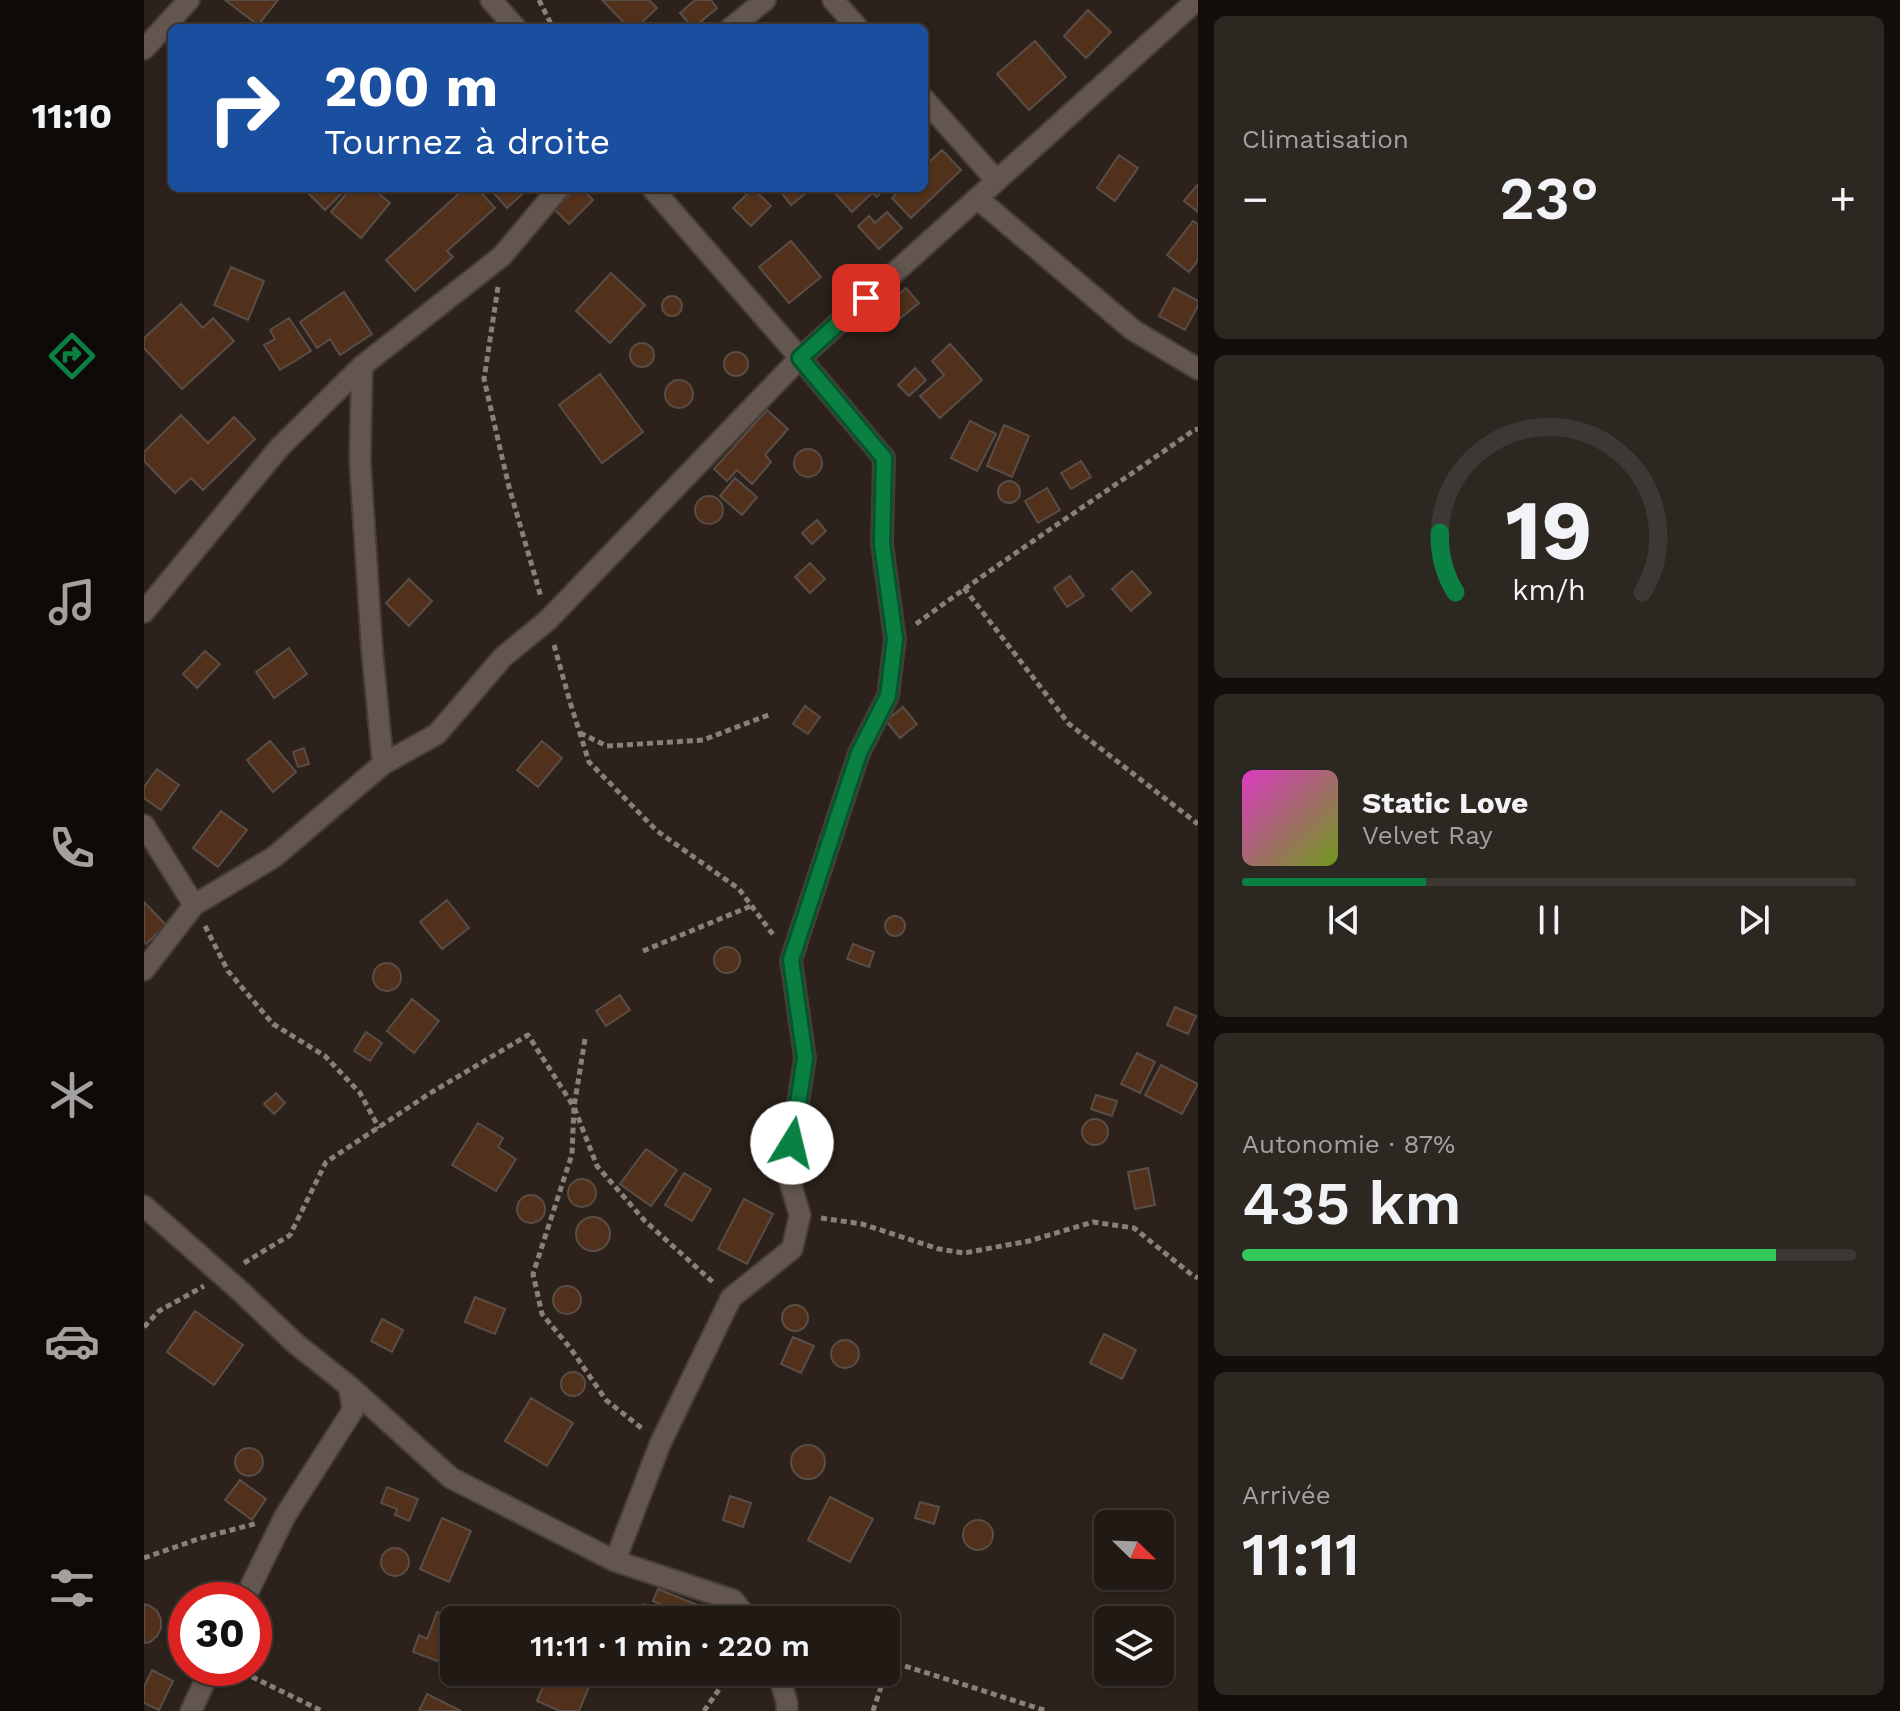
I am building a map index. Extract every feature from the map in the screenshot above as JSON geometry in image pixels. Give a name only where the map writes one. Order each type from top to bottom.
[{"type":"street","points":[[144,49],[189,0]]},
{"type":"street","points":[[491,0],[512,24]]},
{"type":"street","points":[[736,24],[765,0]]},
{"type":"street","points":[[833,0],[854,24]]},
{"type":"street","points":[[144,970],[194,905],[274,857],[383,764],[437,734],[503,657],[548,620],[800,358],[1197,0]]},
{"type":"street","points":[[928,104],[996,180]]},
{"type":"street","points":[[144,612],[279,448],[362,366],[502,256],[556,192]]},
{"type":"street","points":[[615,1561],[660,1444],[731,1298],[792,1249],[800,1215],[787,1172],[805,1058],[791,960],[859,753],[888,696],[895,639],[882,544],[884,458],[655,192]]},
{"type":"street","points":[[977,198],[1133,330],[1198,369]]},
{"type":"street","points":[[362,366],[360,461],[383,764]]},
{"type":"street","points":[[144,825],[194,905]]},
{"type":"street","points":[[144,1206],[296,1344],[349,1386],[451,1478],[615,1561],[733,1600],[738,1606]]},
{"type":"street","points":[[253,1582],[285,1516],[353,1410],[349,1386]]},
{"type":"street","points":[[191,1711],[203,1686]]},
{"type":"street","points":[[782,1686],[787,1711]]},
{"type":"path","points":[[539,0],[551,24]]},
{"type":"path","points":[[502,256],[484,379],[509,487],[589,762],[657,831],[739,889],[791,960]]},
{"type":"path","points":[[895,639],[964,588],[1198,429]]},
{"type":"path","points":[[964,588],[1069,724],[1198,824]]},
{"type":"path","points":[[580,733],[607,746],[703,740],[771,714]]},
{"type":"path","points":[[194,905],[228,971],[273,1024],[325,1056],[360,1093],[379,1128]]},
{"type":"path","points":[[643,951],[751,906]]},
{"type":"path","points":[[144,1327],[159,1311],[290,1235],[326,1162],[432,1092],[528,1035],[574,1107],[597,1166],[645,1221],[731,1298]]},
{"type":"path","points":[[585,1039],[574,1107],[572,1154],[533,1274],[542,1314],[606,1400],[660,1444]]},
{"type":"path","points":[[800,1215],[862,1224],[939,1249],[964,1253],[1029,1241],[1093,1222],[1134,1228],[1198,1278]]},
{"type":"path","points":[[144,1558],[201,1538],[285,1516]]},
{"type":"path","points":[[900,1664],[1047,1711]]},
{"type":"path","points":[[270,1686],[322,1711]]},
{"type":"path","points":[[704,1711],[721,1686]]},
{"type":"path","points":[[873,1711],[881,1686]]},
{"type":"building","points":[[225,0],[278,0],[257,24]]},
{"type":"building","points":[[602,0],[649,0],[657,8],[640,24],[625,24]]},
{"type":"building","points":[[695,0],[711,0],[717,8],[698,24],[690,24],[680,13]]},
{"type":"building","points":[[1088,10],[1111,32],[1086,58],[1064,36]]},
{"type":"building","points":[[1035,41],[1066,77],[1029,110],[997,74]]},
{"type":"building","points":[[942,150],[961,170],[911,218],[892,198],[898,192],[928,192],[928,163]]},
{"type":"building","points":[[1119,155],[1138,168],[1115,201],[1097,188]]},
{"type":"building","points":[[1198,184],[1198,212],[1184,201]]},
{"type":"building","points":[[307,192],[343,192],[325,210]]},
{"type":"building","points":[[348,192],[377,192],[390,203],[361,238],[331,212]]},
{"type":"building","points":[[461,192],[481,192],[495,208],[447,251],[453,257],[415,291],[386,260]]},
{"type":"building","points":[[493,192],[525,192],[507,208]]},
{"type":"building","points":[[572,192],[586,192],[593,200],[569,224],[554,209]]},
{"type":"building","points":[[749,192],[757,192],[771,206],[751,226],[733,208]]},
{"type":"building","points":[[781,192],[807,192],[791,205]]},
{"type":"building","points":[[834,192],[882,192],[877,197],[872,193],[852,212]]},
{"type":"building","points":[[887,212],[902,228],[879,249],[858,226],[869,216],[875,223]]},
{"type":"building","points":[[1193,221],[1198,224],[1198,260],[1189,272],[1167,255]]},
{"type":"building","points":[[791,241],[821,277],[789,303],[759,267]]},
{"type":"building","points":[[231,267],[264,281],[248,320],[214,305]]},
{"type":"building","points":[[611,273],[645,305],[610,343],[576,311]]},
{"type":"building","points":[[906,288],[919,303],[898,320],[886,306]]},
{"type":"building","points":[[1174,288],[1198,301],[1185,330],[1159,316]]},
{"type":"building","points":[[344,292],[372,334],[340,355],[330,339],[317,348],[300,322]]},
{"type":"building","points":[[672,296],[679,299],[682,306],[679,313],[672,316],[665,313],[662,306],[665,299]]},
{"type":"building","points":[[181,304],[203,328],[213,318],[234,341],[182,389],[144,348],[144,338]]},
{"type":"building","points":[[289,318],[311,351],[280,370],[264,345],[275,339],[270,330]]},
{"type":"building","points":[[642,343],[651,346],[654,355],[651,364],[642,367],[633,364],[630,355],[633,346]]},
{"type":"building","points":[[950,344],[982,380],[940,418],[920,396],[944,375],[932,361]]},
{"type":"building","points":[[736,352],[747,359],[748,364],[741,375],[736,376],[725,369],[724,364],[731,353]]},
{"type":"building","points":[[915,368],[926,380],[909,396],[898,385]]},
{"type":"building","points":[[600,374],[643,432],[602,463],[559,405]]},
{"type":"building","points":[[679,380],[689,384],[693,394],[689,404],[679,408],[669,404],[665,394],[669,384]]},
{"type":"building","points":[[767,410],[788,429],[765,455],[771,462],[752,484],[737,470],[727,481],[714,469]]},
{"type":"building","points":[[181,415],[208,443],[234,417],[255,439],[203,490],[191,478],[175,493],[144,461],[144,452]]},
{"type":"building","points":[[970,421],[996,434],[977,471],[951,458]]},
{"type":"building","points":[[1004,425],[1029,436],[1012,477],[987,466]]},
{"type":"building","points":[[808,449],[818,453],[822,463],[818,473],[808,477],[798,473],[794,463],[798,453]]},
{"type":"building","points":[[1081,461],[1091,477],[1071,489],[1061,473]]},
{"type":"building","points":[[735,478],[757,497],[742,515],[720,496]]},
{"type":"building","points":[[1009,481],[1017,484],[1020,492],[1017,500],[1009,503],[1001,500],[998,492],[1001,484]]},
{"type":"building","points":[[1047,488],[1060,510],[1038,523],[1025,501]]},
{"type":"building","points":[[709,496],[719,500],[723,510],[719,520],[709,524],[699,520],[695,510],[699,500]]},
{"type":"building","points":[[817,520],[826,531],[812,544],[802,533]]},
{"type":"building","points":[[810,563],[825,579],[810,593],[795,577]]},
{"type":"building","points":[[1132,571],[1151,593],[1131,611],[1112,589]]},
{"type":"building","points":[[1070,576],[1084,596],[1067,607],[1054,588]]},
{"type":"building","points":[[409,579],[432,601],[409,626],[386,603]]},
{"type":"building","points":[[289,648],[307,674],[274,698],[256,672]]},
{"type":"building","points":[[205,651],[220,664],[197,688],[183,674]]},
{"type":"building","points":[[805,706],[820,717],[808,734],[793,724]]},
{"type":"building","points":[[903,707],[917,724],[900,738],[886,721]]},
{"type":"building","points":[[270,741],[296,772],[273,792],[247,760]]},
{"type":"building","points":[[542,741],[562,758],[538,787],[517,770]]},
{"type":"building","points":[[304,748],[309,764],[298,767],[293,752]]},
{"type":"building","points":[[157,769],[179,785],[161,810],[144,798],[144,787]]},
{"type":"building","points":[[221,811],[247,830],[218,867],[193,848]]},
{"type":"building","points":[[447,900],[469,928],[442,949],[420,922]]},
{"type":"building","points":[[144,902],[166,925],[146,944],[144,941]]},
{"type":"building","points":[[895,916],[902,919],[905,926],[902,933],[895,936],[888,933],[885,926],[888,919]]},
{"type":"building","points":[[853,944],[874,952],[869,967],[847,959]]},
{"type":"building","points":[[727,947],[736,951],[740,960],[736,969],[727,973],[718,969],[714,960],[718,951]]},
{"type":"building","points":[[387,963],[397,967],[401,977],[397,987],[387,991],[377,987],[373,977],[377,967]]},
{"type":"building","points":[[620,995],[630,1010],[606,1026],[596,1011]]},
{"type":"building","points":[[412,999],[439,1021],[414,1053],[387,1031]]},
{"type":"building","points":[[1175,1007],[1196,1016],[1188,1034],[1167,1025]]},
{"type":"building","points":[[366,1032],[382,1043],[370,1061],[354,1051]]},
{"type":"building","points":[[1137,1053],[1155,1062],[1140,1093],[1121,1084]]},
{"type":"building","points":[[1161,1065],[1198,1084],[1182,1114],[1145,1095]]},
{"type":"building","points":[[276,1093],[285,1103],[274,1114],[264,1104]]},
{"type":"building","points":[[1096,1095],[1117,1101],[1112,1116],[1091,1109]]},
{"type":"building","points":[[1095,1119],[1104,1123],[1108,1132],[1104,1141],[1095,1145],[1086,1141],[1082,1132],[1086,1123]]},
{"type":"building","points":[[813,1120],[828,1133],[811,1153],[796,1141]]},
{"type":"building","points":[[478,1123],[503,1138],[498,1147],[516,1159],[496,1191],[452,1165]]},
{"type":"building","points":[[646,1149],[677,1170],[651,1206],[620,1184]]},
{"type":"building","points":[[1148,1168],[1155,1205],[1135,1209],[1128,1172]]},
{"type":"building","points":[[684,1173],[711,1189],[692,1221],[665,1205]]},
{"type":"building","points":[[582,1179],[592,1183],[596,1193],[592,1203],[582,1207],[572,1203],[568,1193],[572,1183]]},
{"type":"building","points":[[531,1195],[541,1199],[545,1209],[541,1219],[531,1223],[521,1219],[517,1209],[521,1199]]},
{"type":"building","points":[[744,1199],[773,1214],[747,1264],[718,1249]]},
{"type":"building","points":[[593,1217],[605,1222],[610,1234],[605,1246],[593,1251],[581,1246],[576,1234],[581,1222]]},
{"type":"building","points":[[567,1286],[577,1290],[581,1300],[577,1310],[567,1314],[557,1310],[553,1300],[557,1290]]},
{"type":"building","points":[[475,1297],[505,1309],[495,1334],[465,1322]]},
{"type":"building","points":[[795,1305],[804,1309],[808,1318],[804,1327],[795,1331],[786,1327],[782,1318],[786,1309]]},
{"type":"building","points":[[195,1311],[243,1345],[214,1385],[167,1352]]},
{"type":"building","points":[[382,1319],[403,1330],[392,1352],[371,1341]]},
{"type":"building","points":[[1104,1334],[1136,1350],[1122,1379],[1090,1363]]},
{"type":"building","points":[[793,1337],[814,1346],[801,1373],[781,1364]]},
{"type":"building","points":[[845,1340],[855,1344],[859,1354],[855,1364],[845,1368],[835,1364],[831,1354],[835,1344]]},
{"type":"building","points":[[573,1372],[582,1375],[585,1384],[582,1393],[573,1396],[564,1393],[561,1384],[564,1375]]},
{"type":"building","points":[[531,1398],[573,1423],[547,1466],[505,1441]]},
{"type":"building","points":[[808,1445],[820,1450],[825,1462],[820,1474],[808,1479],[796,1474],[791,1462],[796,1450]]},
{"type":"building","points":[[249,1448],[259,1452],[263,1462],[259,1472],[249,1476],[239,1472],[235,1462],[239,1452]]},
{"type":"building","points":[[240,1480],[266,1499],[252,1520],[225,1500]]},
{"type":"building","points":[[387,1487],[418,1499],[409,1521],[395,1515],[397,1509],[381,1503]]},
{"type":"building","points":[[730,1496],[751,1503],[743,1527],[723,1520]]},
{"type":"building","points":[[830,1497],[873,1519],[850,1562],[808,1540]]},
{"type":"building","points":[[920,1502],[939,1507],[934,1524],[915,1518]]},
{"type":"building","points":[[442,1518],[471,1531],[449,1582],[420,1569]]},
{"type":"building","points":[[978,1520],[984,1521],[992,1529],[992,1541],[984,1549],[978,1550],[972,1549],[964,1541],[963,1535],[964,1529],[972,1521]]},
{"type":"building","points":[[395,1548],[405,1552],[409,1562],[405,1572],[395,1576],[385,1572],[381,1562],[385,1552]]},
{"type":"building","points":[[658,1589],[700,1606],[665,1606],[653,1601]]},
{"type":"building","points":[[144,1604],[157,1611],[161,1628],[157,1636],[144,1643]]},
{"type":"building","points":[[437,1612],[440,1613],[440,1662],[413,1652],[419,1635],[427,1639]]},
{"type":"building","points":[[152,1670],[168,1678],[168,1686],[171,1686],[159,1710],[144,1703],[144,1687]]},
{"type":"building","points":[[543,1686],[589,1686],[579,1711],[560,1711],[537,1701]]},
{"type":"building","points":[[427,1694],[461,1711],[419,1711]]},
{"type":"route","points":[[792,1143],[805,1058],[791,960],[859,753],[888,696],[895,639],[882,544],[884,458],[800,358],[866,298]]}]
